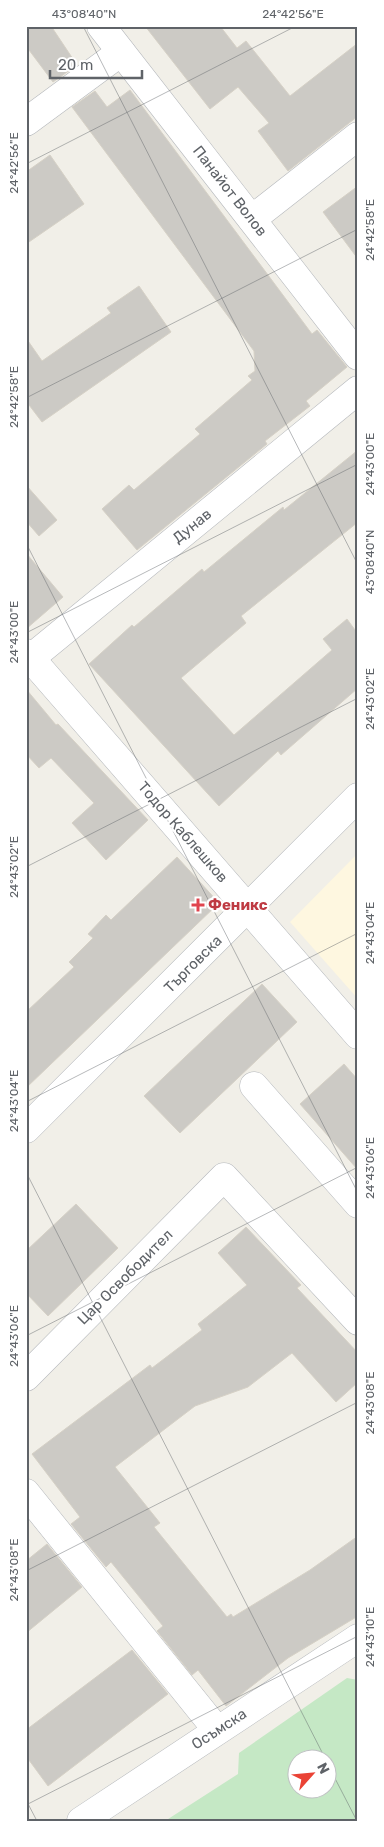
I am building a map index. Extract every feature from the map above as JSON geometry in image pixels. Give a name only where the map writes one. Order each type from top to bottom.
[{"type":"street","name":"Панайот Волов","points":[[101,26],[358,356]]},
{"type":"street","points":[[26,122],[121,52]]},
{"type":"street","points":[[252,219],[358,136]]},
{"type":"street","name":"Дунав","points":[[28,658],[358,390]]},
{"type":"street","name":"Тодор Каблешков","points":[[28,658],[249,908],[358,1035]]},
{"type":"street","name":"Търговска","points":[[26,1129],[358,797]]},
{"type":"street","points":[[254,1086],[358,1204]]},
{"type":"street","name":"Цар Освободител","points":[[26,1377],[224,1177],[358,1321]]},
{"type":"street","points":[[26,1493],[217,1730]]},
{"type":"street","name":"Осъмска","points":[[81,1821],[358,1638]]},
{"type":"shaded area","points":[[358,853],[358,999],[290,922]]},
{"type":"green space","points":[[347,1678],[358,1680],[358,1821],[165,1821],[238,1774],[239,1753]]},
{"type":"building","points":[[26,26],[51,26],[77,65],[53,82],[26,46]]},
{"type":"building","points":[[145,26],[220,26],[237,48],[246,41],[290,96],[358,43],[358,116],[288,171],[258,131],[269,123],[238,87],[210,109]]},
{"type":"building","points":[[130,90],[312,334],[317,330],[347,367],[306,401],[310,406],[265,441],[267,444],[137,550],[102,509],[129,485],[134,490],[200,434],[195,429],[252,380],[248,376],[255,371],[254,351],[72,107],[95,91],[107,107]]},
{"type":"building","points":[[50,155],[84,204],[26,244],[26,172]]},
{"type":"building","points":[[358,186],[358,259],[323,212]]},
{"type":"building","points":[[139,286],[171,332],[42,422],[26,401],[26,338],[42,361],[111,313],[107,308]]},
{"type":"building","points":[[358,450],[358,522],[241,616],[246,623],[181,678],[234,735],[332,650],[323,639],[347,619],[355,630],[358,627],[358,688],[281,755],[278,751],[219,806],[89,664],[132,625],[134,627],[202,569],[204,572],[283,507],[284,510]]},
{"type":"building","points":[[26,485],[57,520],[39,536],[26,521]]},
{"type":"building","points":[[26,553],[63,597],[26,629]]},
{"type":"building","points":[[26,689],[56,725],[58,724],[148,820],[106,860],[72,823],[94,803],[51,758],[39,768],[26,754]]},
{"type":"building","points":[[177,857],[219,903],[26,1088],[26,1012],[74,967],[69,962],[93,938],[88,934],[106,915],[111,920]]},
{"type":"building","points":[[262,984],[297,1022],[180,1133],[144,1096]]},
{"type":"building","points":[[344,1064],[358,1080],[358,1170],[300,1104]]},
{"type":"building","points":[[76,1204],[118,1248],[48,1316],[26,1293],[26,1251]]},
{"type":"building","points":[[246,1227],[301,1285],[297,1288],[358,1353],[358,1382],[336,1402],[292,1353],[248,1387],[195,1406],[115,1467],[160,1523],[154,1527],[227,1617],[231,1614],[233,1617],[310,1570],[358,1536],[358,1616],[288,1658],[226,1706],[198,1670],[192,1675],[157,1631],[163,1626],[111,1562],[106,1567],[71,1524],[80,1517],[32,1454],[150,1365],[152,1368],[202,1330],[198,1324],[247,1285],[218,1253]]},
{"type":"building","points":[[47,1544],[82,1587],[26,1633],[26,1561]]},
{"type":"building","points":[[132,1650],[168,1694],[48,1786],[26,1756],[26,1730]]},
{"type":"place","name":"Феникс","points":[[198,905]]}]
